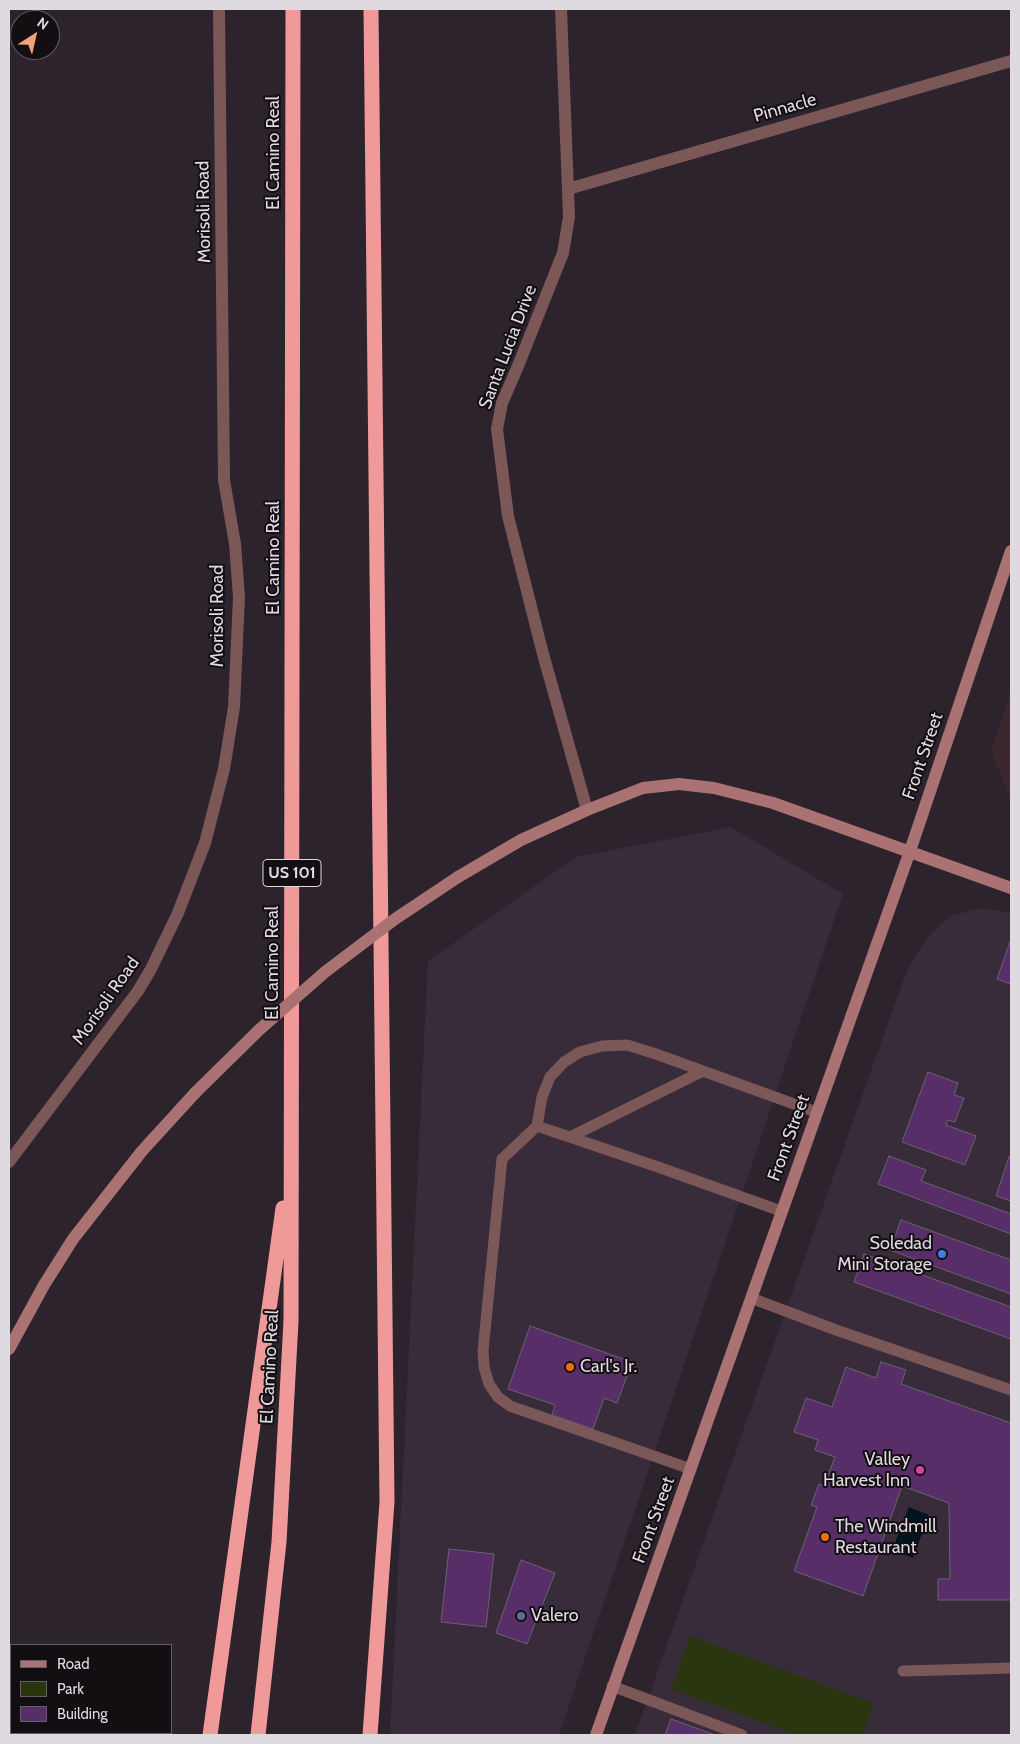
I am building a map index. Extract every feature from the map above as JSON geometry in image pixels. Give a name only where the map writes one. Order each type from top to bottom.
[{"type":"highway","name":"El Camino Real","points":[[258,1735],[280,1532],[292,1321],[292,9]]},
{"type":"highway","points":[[370,1735],[387,1502],[371,9]]},
{"type":"highway","points":[[210,1735],[291,1155]]},
{"type":"main road","name":"Front Street","points":[[596,1735],[910,851],[1011,551]]},
{"type":"main road","points":[[9,1349],[44,1285],[73,1239],[142,1151],[195,1092],[259,1030],[325,972],[395,918],[458,877],[521,840],[587,810],[643,788],[679,784],[714,788],[773,803],[1011,888]]},
{"type":"street","name":"Morisoli Road","points":[[9,1162],[138,991],[151,969],[178,913],[205,843],[224,769],[234,707],[238,597],[235,544],[224,480],[219,9]]},
{"type":"street","name":"Santa Lucia Drive","points":[[561,9],[569,217],[563,253],[502,403],[497,429],[508,516],[543,654],[587,810]]},
{"type":"street","name":"Pinnacle","points":[[568,189],[1011,61]]},
{"type":"lane","points":[[691,1469],[510,1406],[498,1397],[490,1384],[484,1367],[483,1350],[502,1159],[537,1126],[542,1098],[550,1077],[564,1062],[580,1052],[602,1046],[626,1045],[656,1054],[816,1112]]},
{"type":"lane","points":[[570,1137],[703,1071]]},
{"type":"lane","points":[[537,1126],[781,1211]]},
{"type":"lane","points":[[751,1298],[836,1330],[1011,1390]]},
{"type":"lane","points":[[903,1671],[1011,1668]]},
{"type":"lane","points":[[612,1686],[742,1735]]},
{"type":"shaded area","points":[[1011,689],[1011,801],[991,750]]},
{"type":"shaded area","points":[[731,827],[843,894],[559,1735],[390,1735],[428,961],[576,857]]},
{"type":"shaded area","points":[[977,909],[989,909],[1011,914],[1011,1735],[635,1735],[904,978],[913,959],[927,938],[954,915]]},
{"type":"green space","points":[[690,1636],[874,1703],[863,1735],[797,1735],[671,1689]]},
{"type":"water","points":[[909,1507],[929,1515],[913,1558],[892,1550]]},
{"type":"building","points":[[1011,939],[1011,984],[997,979]]},
{"type":"building","points":[[928,1072],[958,1083],[954,1095],[964,1098],[955,1122],[948,1120],[946,1125],[976,1136],[965,1165],[902,1142]]},
{"type":"building","points":[[889,1156],[926,1170],[921,1181],[1011,1214],[1011,1234],[878,1184]]},
{"type":"building","points":[[1009,1157],[1011,1157],[1011,1201],[996,1196]]},
{"type":"building","points":[[901,1220],[1011,1260],[1011,1294],[890,1250]]},
{"type":"building","points":[[864,1254],[1011,1307],[1011,1339],[854,1282]]},
{"type":"building","points":[[530,1326],[632,1362],[617,1403],[604,1398],[593,1429],[552,1415],[555,1405],[508,1389]]},
{"type":"building","name":"Valley Harvest Inn","points":[[881,1362],[906,1370],[901,1384],[1011,1423],[1011,1600],[938,1600],[938,1579],[950,1579],[949,1503],[902,1486],[863,1596],[794,1571],[817,1507],[811,1505],[819,1484],[824,1486],[835,1457],[815,1450],[818,1440],[794,1432],[806,1398],[832,1407],[846,1367],[876,1378]]},
{"type":"building","points":[[449,1549],[494,1554],[486,1627],[441,1622]]},
{"type":"building","points":[[521,1560],[555,1573],[527,1644],[496,1633]]},
{"type":"building","points":[[671,1719],[715,1735],[665,1735]]},
{"type":"place","name":"Soledad Mini Storage","points":[[942,1254]]},
{"type":"place","name":"Carl's Jr.","points":[[570,1367]]},
{"type":"place","name":"Valley Harvest Inn","points":[[920,1470]]},
{"type":"place","name":"The Windmill Restaurant","points":[[825,1537]]},
{"type":"place","name":"Valero","points":[[521,1616]]}]
